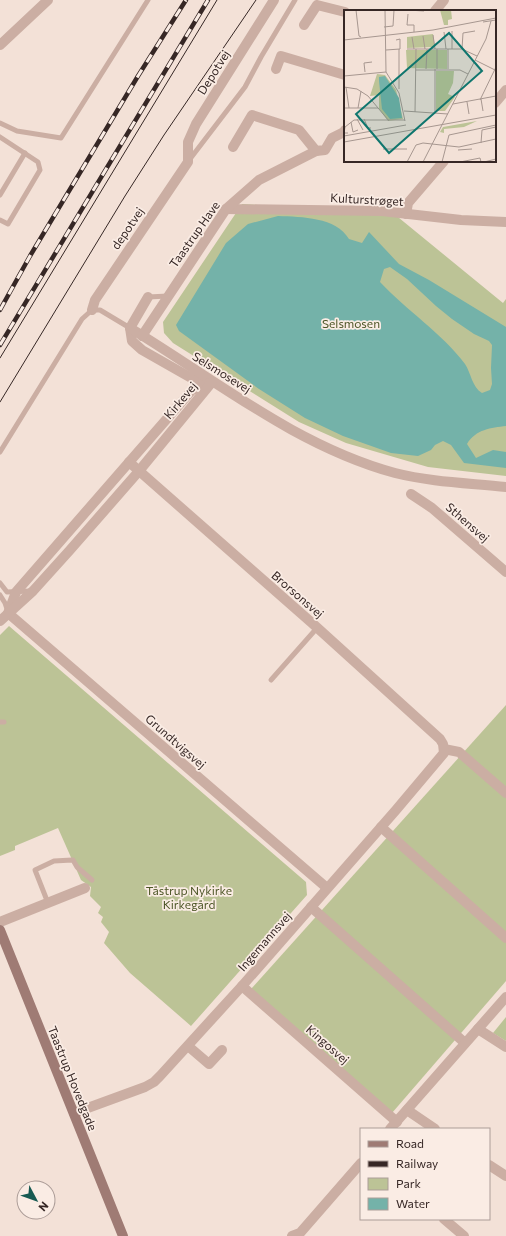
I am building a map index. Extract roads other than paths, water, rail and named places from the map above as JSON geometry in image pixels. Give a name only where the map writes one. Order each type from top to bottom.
[{"type":"street","points":[[0,45],[48,0]]},
{"type":"street","name":"Depotvej","points":[[188,162],[188,142],[196,124],[274,0]]},
{"type":"street","points":[[436,10],[444,0]]},
{"type":"street","points":[[304,25],[317,5],[344,12]]},
{"type":"street","points":[[276,68],[281,56],[344,75]]},
{"type":"street","points":[[496,102],[506,90]]},
{"type":"street","points":[[233,147],[252,115],[298,130],[316,151]]},
{"type":"street","name":"Taastrup Have","points":[[142,336],[226,209],[259,180],[316,151],[325,150],[332,138],[344,132]]},
{"type":"street","name":"depotvej","points":[[92,310],[95,300],[188,162]]},
{"type":"street","points":[[406,214],[408,203],[443,162]]},
{"type":"street","name":"Kulturstrøget","points":[[226,209],[382,211],[461,220],[506,222]]},
{"type":"street","points":[[148,297],[130,328],[132,341],[142,350],[193,379],[212,382]]},
{"type":"street","name":"Selsmosevej","points":[[130,328],[212,382],[301,436],[346,456],[396,473],[439,480],[506,487]]},
{"type":"street","name":"Kirkevej","points":[[8,613],[16,592],[192,390],[212,382]]},
{"type":"street","name":"Kirkevej","points":[[0,621],[33,591],[139,471],[212,382]]},
{"type":"street","name":"Brorsonsvej","points":[[129,462],[440,739],[444,749]]},
{"type":"street","name":"Sthensvej","points":[[411,494],[432,508],[506,572]]},
{"type":"street","name":"Grundtvigsvej","points":[[8,613],[327,888]]},
{"type":"street","points":[[444,749],[459,752],[506,793]]},
{"type":"street","name":"Ingemannsvej","points":[[74,1114],[145,1087],[154,1082],[242,986],[442,757],[444,749]]},
{"type":"street","points":[[381,827],[506,938]]},
{"type":"street","points":[[0,922],[48,903],[89,884]]},
{"type":"street","points":[[311,906],[465,1043]]},
{"type":"street","name":"Taastrup Hovedgade","points":[[0,930],[123,1236]]},
{"type":"street","name":"Kingosvej","points":[[242,986],[394,1125],[506,996]]},
{"type":"street","points":[[478,1028],[506,1047]]},
{"type":"street","points":[[188,1046],[209,1064],[222,1050]]},
{"type":"street","points":[[407,1110],[434,1128]]},
{"type":"street","points":[[298,1235],[360,1164]]},
{"type":"street","points":[[490,1166],[506,1176]]},
{"type":"street","points":[[445,1220],[464,1236]]},
{"type":"lane","points":[[0,123],[17,131],[61,138],[148,0]]},
{"type":"lane","points":[[188,162],[245,87],[261,56],[295,0]]},
{"type":"lane","points":[[0,137],[38,162],[40,170],[8,224],[1,222]]},
{"type":"lane","points":[[0,195],[25,153]]},
{"type":"lane","points":[[148,297],[168,296]]},
{"type":"lane","points":[[0,452],[82,319],[92,310]]},
{"type":"lane","name":"Selsmosevej","points":[[92,310],[100,310],[130,328]]},
{"type":"lane","points":[[0,583],[7,592],[33,591]]},
{"type":"lane","points":[[0,595],[5,603],[8,613]]},
{"type":"lane","points":[[271,680],[317,628]]},
{"type":"lane","points":[[48,903],[35,870],[54,861],[73,860],[76,867],[89,884]]},
{"type":"water","name":"Selsmosen","points":[[278,216],[308,218],[327,222],[336,226],[349,239],[362,243],[369,232],[399,264],[429,280],[506,327],[506,426],[479,432],[467,444],[476,458],[493,450],[506,452],[506,468],[464,463],[451,445],[443,441],[435,445],[431,450],[418,456],[391,453],[343,436],[305,418],[259,389],[179,331],[176,325],[226,243],[248,224]],"holes":[[[390,267],[407,279],[452,319],[474,334],[489,341],[492,345],[492,384],[490,390],[482,393],[474,384],[465,364],[456,352],[390,293],[380,282],[384,269]]]},
{"type":"tram line","points":[[0,358],[217,0]]},
{"type":"tram line","points":[[0,402],[125,196],[164,135],[256,0]]},
{"type":"railway","points":[[0,310],[30,256],[138,76],[186,0]]},
{"type":"railway","points":[[0,345],[208,0]]},
{"type":"park label","name":"Tåstrup Nykirke Kirkegård","points":[[189,897]]}]
